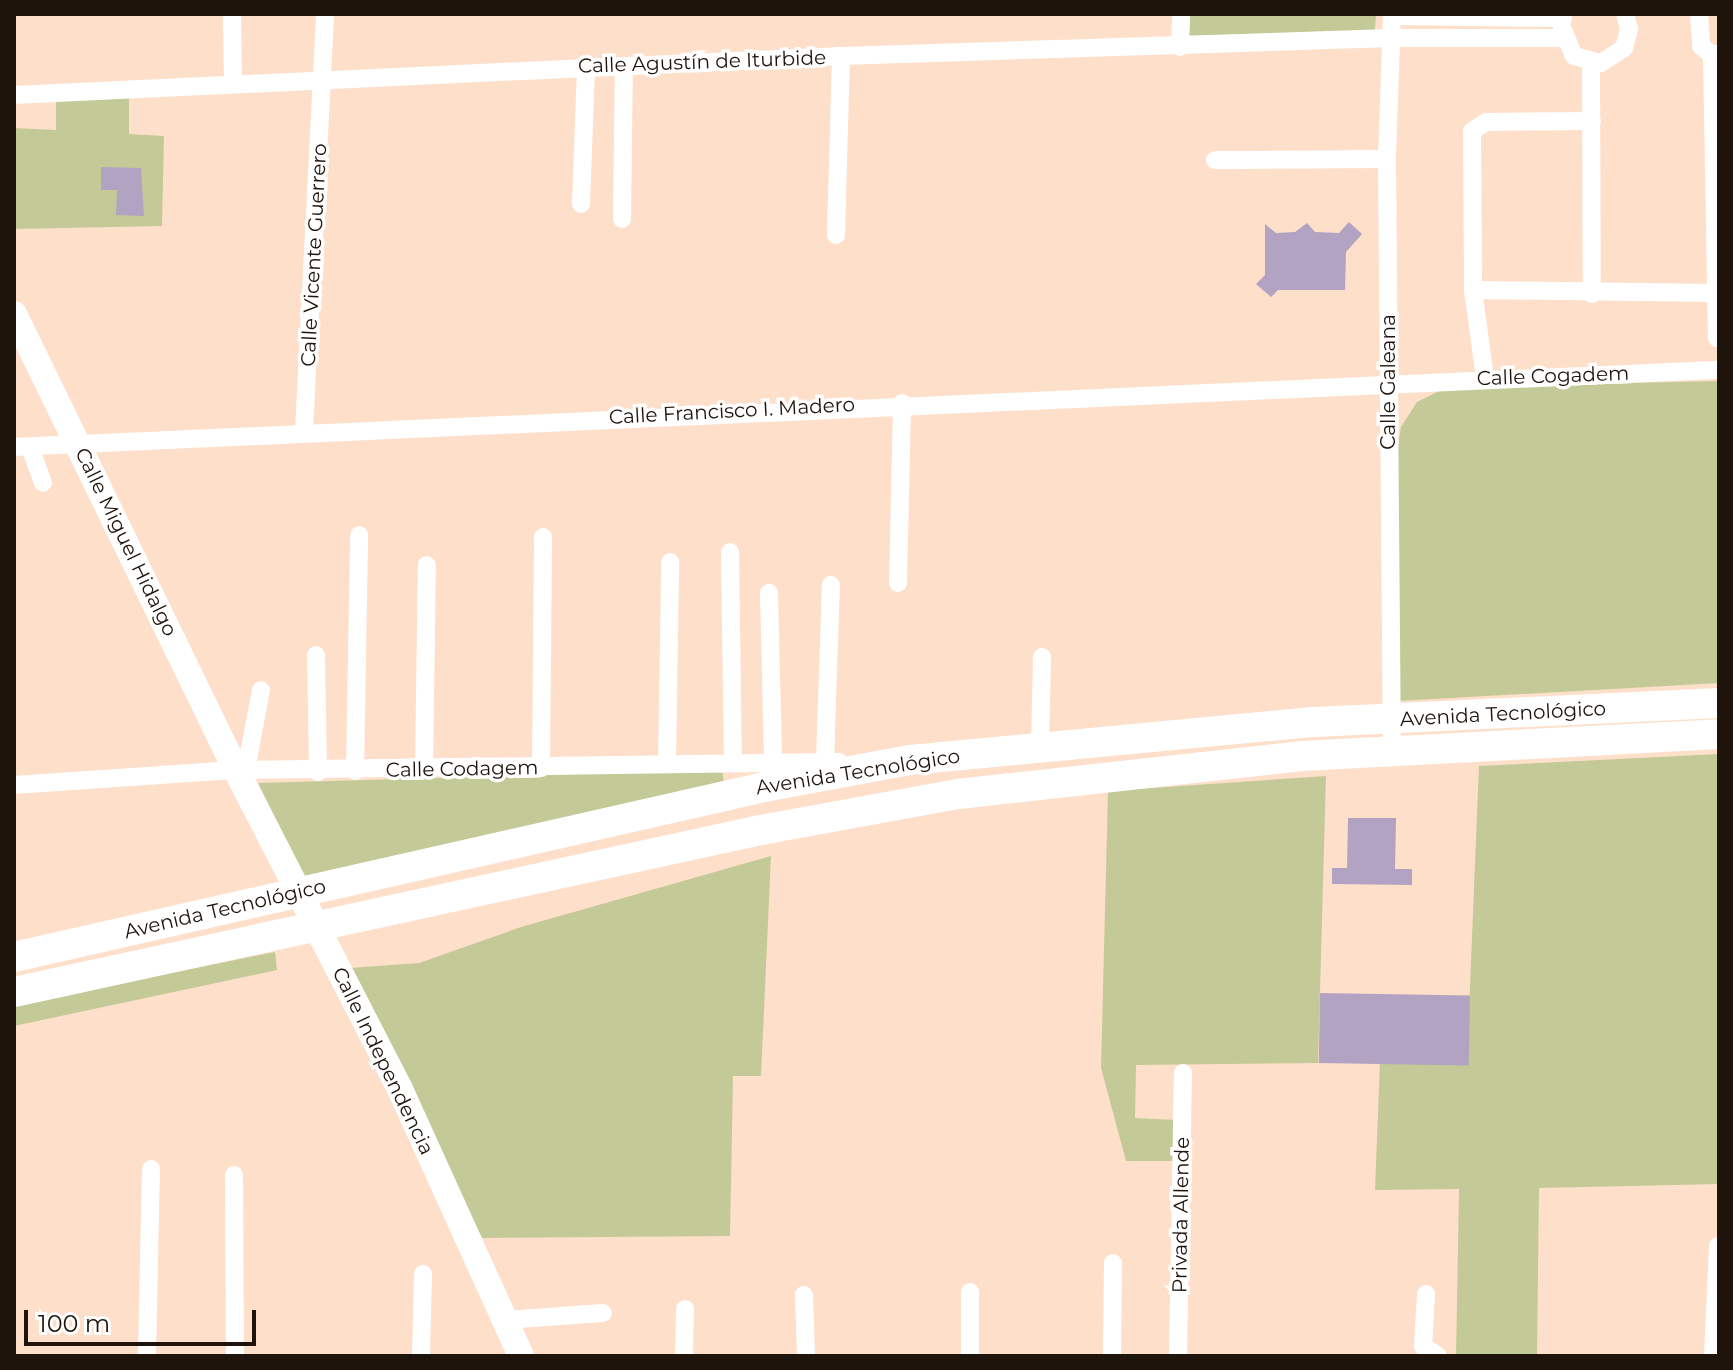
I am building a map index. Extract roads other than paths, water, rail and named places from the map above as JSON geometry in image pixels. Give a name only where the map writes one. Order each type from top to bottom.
[{"type":"main road","name":"Avenida Tecnológico","points":[[14,957],[764,787],[910,760],[1040,746],[1390,720],[1719,703]]},
{"type":"main road","name":"Avenida Tecnológico","points":[[14,992],[761,830],[958,794],[1165,768],[1392,751],[1719,734]]},
{"type":"street","points":[[232,14],[233,83]]},
{"type":"street","name":"Calle Vicente Guerrero","points":[[304,431],[325,14]]},
{"type":"street","points":[[1180,47],[1181,14]]},
{"type":"street","points":[[1392,15],[1564,16],[1563,38],[1574,56],[1591,63],[1610,60],[1624,48],[1629,29],[1625,14]]},
{"type":"street","points":[[1699,14],[1701,46],[1715,54],[1717,338]]},
{"type":"street","name":"Calle Galeana","points":[[1392,15],[1387,159],[1392,751]]},
{"type":"street","name":"Calle Agustín de Iturbide","points":[[14,95],[841,56],[1391,38],[1563,38]]},
{"type":"street","points":[[836,235],[841,56]]},
{"type":"street","points":[[1591,63],[1592,294]]},
{"type":"street","points":[[622,219],[624,66]]},
{"type":"street","points":[[581,204],[586,67]]},
{"type":"street","points":[[1485,378],[1473,290],[1472,131],[1486,122],[1592,121]]},
{"type":"street","points":[[1215,160],[1387,159]]},
{"type":"street","points":[[1473,290],[1592,294],[1716,293]]},
{"type":"street","name":"Calle Miguel Hidalgo","points":[[14,314],[241,770]]},
{"type":"street","name":"Calle Cogadem","points":[[1388,385],[1485,378],[1719,370]]},
{"type":"street","name":"Calle Francisco I. Madero","points":[[22,447],[77,441],[902,403],[1388,385]]},
{"type":"street","points":[[898,583],[902,403]]},
{"type":"street","points":[[22,447],[43,483]]},
{"type":"street","points":[[355,771],[359,535]]},
{"type":"street","points":[[541,768],[543,537]]},
{"type":"street","points":[[730,552],[733,763]]},
{"type":"street","points":[[667,764],[670,562]]},
{"type":"street","points":[[424,769],[427,565]]},
{"type":"street","points":[[825,762],[831,585]]},
{"type":"street","points":[[769,593],[773,762]]},
{"type":"street","points":[[316,655],[318,772]]},
{"type":"street","points":[[1040,746],[1042,657]]},
{"type":"street","points":[[241,770],[261,690]]},
{"type":"street","name":"Calle Codagem","points":[[14,785],[241,770],[318,772],[910,760]]},
{"type":"street","name":"Calle Independencia","points":[[241,770],[400,1089],[521,1356]]},
{"type":"street","name":"Privada Allende","points":[[1178,1356],[1183,1073]]},
{"type":"street","points":[[147,1356],[151,1169]]},
{"type":"street","points":[[234,1175],[235,1356]]},
{"type":"street","points":[[1713,1356],[1718,1246]]},
{"type":"street","points":[[1112,1356],[1113,1263]]},
{"type":"street","points":[[421,1356],[423,1274]]},
{"type":"street","points":[[970,1292],[970,1356]]},
{"type":"street","points":[[1426,1294],[1423,1346],[1438,1356]]},
{"type":"street","points":[[804,1295],[806,1356]]},
{"type":"street","points":[[684,1356],[685,1309]]},
{"type":"street","points":[[504,1320],[603,1313]]}]
